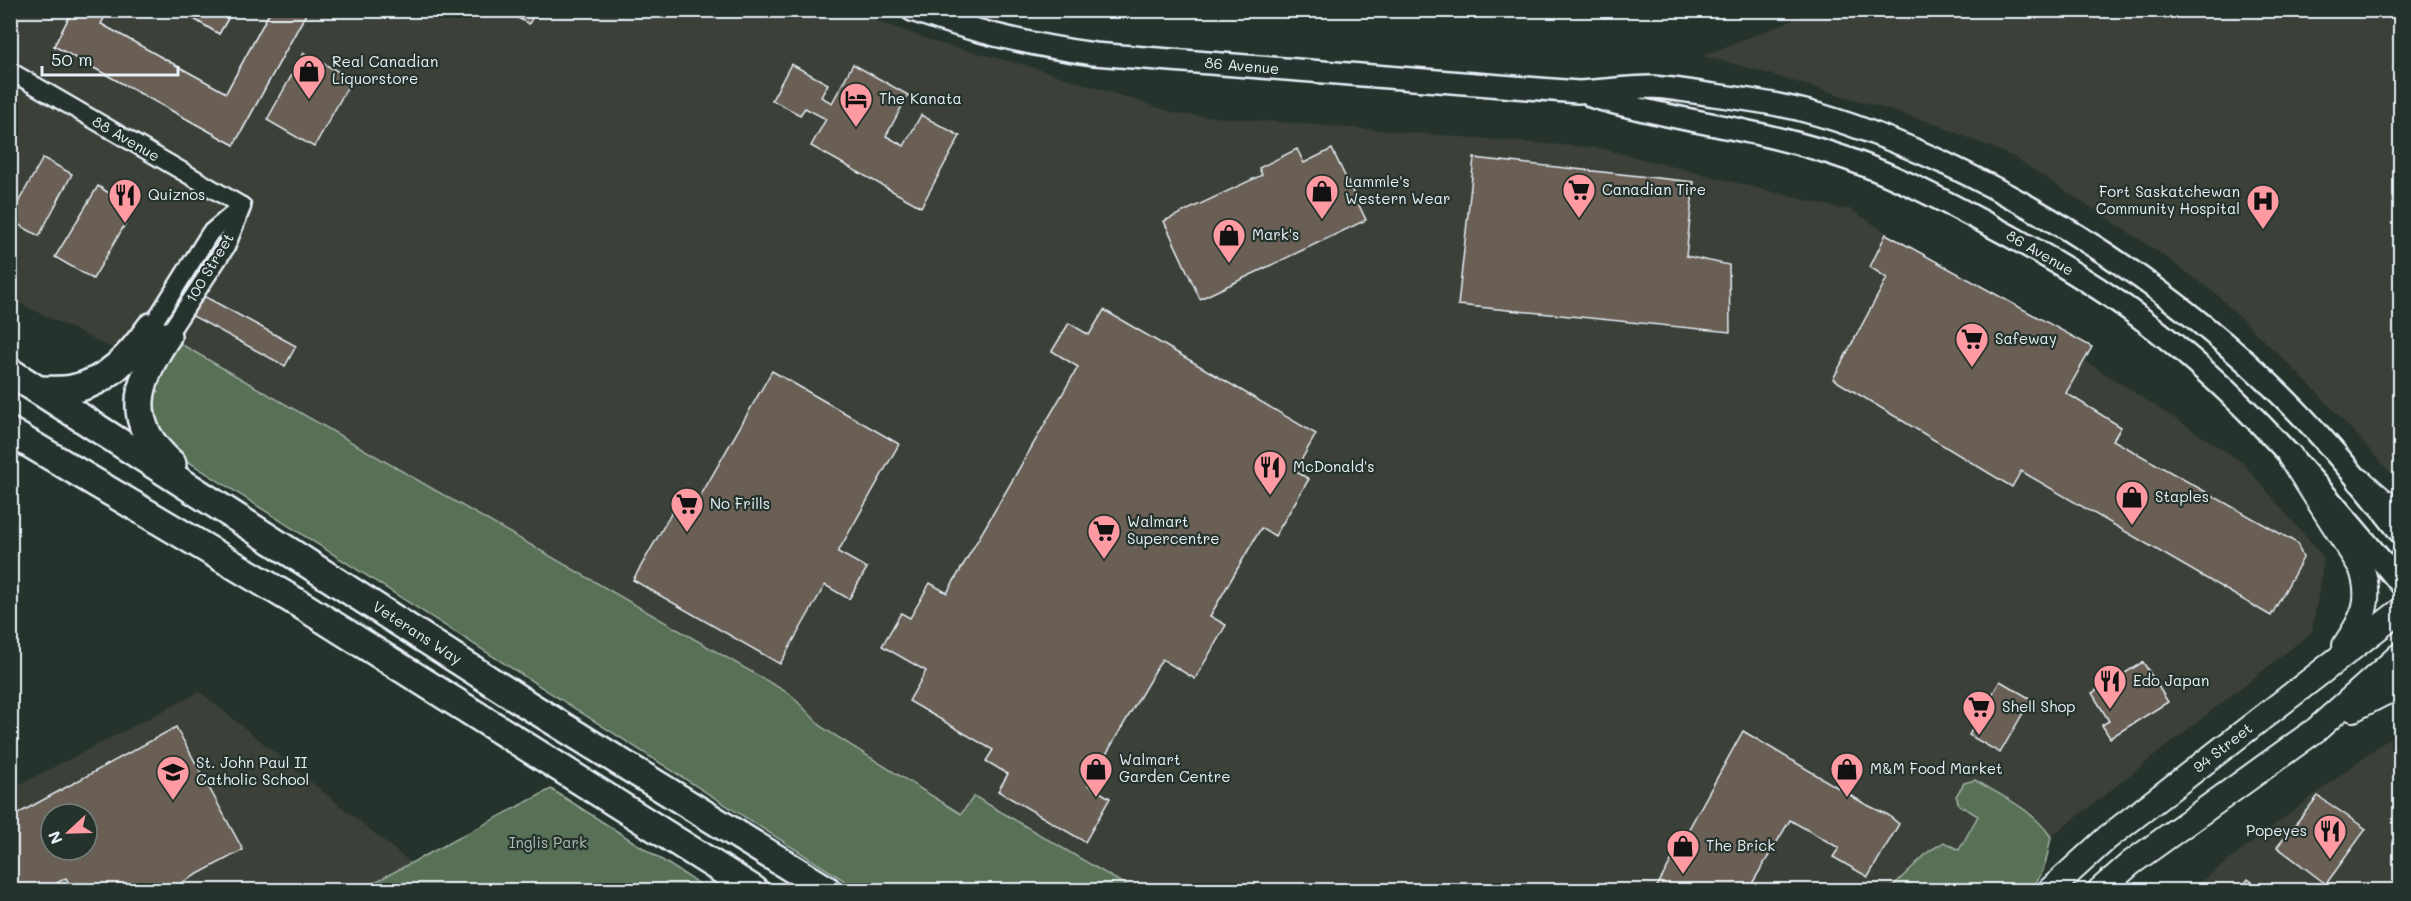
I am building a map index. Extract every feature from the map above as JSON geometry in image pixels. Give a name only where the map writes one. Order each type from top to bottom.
[{"type":"main road","points":[[39,390],[71,390],[100,380],[159,331]]},
{"type":"main road","points":[[159,331],[139,396],[144,429],[157,451],[226,509]]},
{"type":"main road","name":"Veterans Way","points":[[10,372],[528,705],[826,891]]},
{"type":"main road","points":[[10,432],[303,606],[650,823],[754,891]]},
{"type":"main road","points":[[2290,456],[2361,567],[2366,582],[2367,597],[2360,623],[2332,662]]},
{"type":"main road","points":[[2360,482],[2400,516]]},
{"type":"main road","name":"94 Street","points":[[2050,891],[2107,838],[2400,610]]},
{"type":"main road","points":[[2100,891],[2131,863],[2317,729],[2400,656]]},
{"type":"main road","points":[[2317,729],[2382,694],[2400,687]]},
{"type":"street","name":"86 Avenue","points":[[912,10],[992,36],[1037,46],[1094,54],[1578,92],[1651,87],[1777,105],[1806,111],[1872,132],[1969,175],[2071,231],[2196,320],[2296,410],[2360,482],[2400,532]]},
{"type":"street","name":"88 Avenue","points":[[10,71],[242,206]]},
{"type":"street","name":"86 Avenue","points":[[1578,92],[1634,109],[1737,129],[1828,152],[1866,165],[1949,203],[2027,244],[2091,283],[2142,319],[2206,373],[2333,502],[2400,583]]},
{"type":"street","name":"100 Street","points":[[159,331],[226,247],[242,206]]},
{"type":"shaded area","points":[[10,11],[850,11],[938,43],[1025,65],[1178,114],[1599,148],[1841,209],[1850,209],[2242,462],[2324,558],[2312,632],[2051,837],[2041,822],[2030,812],[1975,780],[1961,786],[1956,795],[1978,816],[1959,850],[1944,842],[1929,851],[1889,890],[1134,890],[974,796],[961,815],[823,728],[790,694],[604,587],[11,299]]},
{"type":"shaded area","name":"Fort Saskatchewan Community Hospital","points":[[1816,11],[2400,11],[2400,483],[2318,393],[2215,293],[2163,255],[2014,157],[1933,123],[1702,56]]},
{"type":"shaded area","name":"St. John Paul II Catholic School","points":[[200,692],[411,863],[360,890],[11,890],[11,789]]},
{"type":"shaded area","points":[[2400,730],[2400,890],[2190,890],[2372,751]]},
{"type":"green space","points":[[172,339],[790,694],[823,728],[961,814],[974,796],[1134,890],[859,890],[173,452],[153,429],[153,368]]},
{"type":"green space","points":[[1975,780],[2026,811],[2044,827],[2051,837],[2039,879],[2029,890],[1889,890],[1929,851],[1944,842],[1959,850],[1978,816],[1959,805],[1956,796],[1964,783]]},
{"type":"green space","name":"Inglis Park","points":[[551,789],[709,890],[360,890]]},
{"type":"building","points":[[73,10],[108,10],[101,24],[226,93],[271,10],[308,10],[234,145],[54,46]]},
{"type":"building","points":[[73,10],[108,10],[101,24],[226,93],[271,10],[308,10],[234,145],[54,46]]},
{"type":"building","points":[[179,10],[233,10],[219,34]]},
{"type":"building","points":[[179,10],[233,10],[219,34]]},
{"type":"building","points":[[503,10],[536,10],[529,24]]},
{"type":"building","name":"Real Canadian Liquorstore","points":[[304,53],[352,79],[314,147],[267,120]]},
{"type":"building","name":"The Kanata","points":[[791,64],[828,84],[821,97],[832,103],[853,64],[908,95],[886,136],[904,146],[921,115],[960,136],[921,207],[811,146],[826,119],[805,108],[800,115],[772,100]]},
{"type":"building","points":[[1297,149],[1304,163],[1332,149],[1366,220],[1200,299],[1164,221],[1262,175],[1259,168]]},
{"type":"building","points":[[43,158],[72,174],[39,236],[10,220],[10,217]]},
{"type":"building","name":"Canadian Tire","points":[[1474,158],[1694,182],[1686,256],[1729,265],[1730,332],[1458,305]]},
{"type":"building","points":[[98,186],[134,209],[93,279],[55,257]]},
{"type":"building","points":[[1886,234],[2092,347],[2066,393],[2121,427],[2113,440],[2297,543],[2303,558],[2271,616],[2021,471],[2012,487],[1833,379],[1887,278],[1870,267]]},
{"type":"building","points":[[202,295],[296,346],[285,366],[191,315]]},
{"type":"building","name":"Walmart Supercentre","points":[[1104,310],[1316,434],[1295,471],[1309,479],[1275,536],[1261,528],[1210,616],[1226,625],[1195,679],[1162,659],[1088,785],[1110,798],[1085,842],[998,791],[1008,774],[986,761],[993,750],[909,701],[926,671],[882,646],[901,613],[910,618],[930,583],[947,593],[1078,367],[1052,351],[1069,323],[1089,335]]},
{"type":"building","points":[[772,371],[899,444],[838,552],[867,568],[849,599],[825,585],[780,664],[633,580],[675,507],[689,516]]},
{"type":"building","points":[[2143,662],[2168,702],[2110,738],[2102,725],[2109,721],[2092,693]]},
{"type":"building","points":[[2000,681],[2031,699],[2000,753],[1969,735]]},
{"type":"building","points":[[176,727],[243,850],[168,890],[73,890],[66,878],[44,890],[10,890],[10,818],[39,802],[39,862],[99,862],[99,802],[39,802]]},
{"type":"building","points":[[1743,731],[1865,804],[1888,815],[1899,824],[1868,877],[1833,857],[1839,848],[1790,820],[1750,887],[1756,890],[1655,890]]},
{"type":"building","points":[[2318,796],[2366,829],[2326,884],[2277,847]]},
{"type":"building","points":[[2248,879],[2263,890],[2240,890]]},
{"type":"place","name":"Real Canadian Liquorstore","points":[[309,100]]},
{"type":"place","name":"The Kanata","points":[[856,128]]},
{"type":"place","name":"Canadian Tire","points":[[1579,219]]},
{"type":"place","name":"Lammle's Western Wear","points":[[1322,220]]},
{"type":"place","name":"Quiznos","points":[[125,224]]},
{"type":"place","name":"Fort Saskatchewan Community Hospital","points":[[2263,230]]},
{"type":"place","name":"Mark's","points":[[1229,264]]},
{"type":"place","name":"Safeway","points":[[1972,368]]},
{"type":"place","name":"McDonald's","points":[[1270,496]]},
{"type":"place","name":"Staples","points":[[2132,526]]},
{"type":"place","name":"No Frills","points":[[687,533]]},
{"type":"place","name":"Walmart Supercentre","points":[[1104,560]]},
{"type":"place","name":"Edo Japan","points":[[2110,710]]},
{"type":"place","name":"Shell Shop","points":[[1979,736]]},
{"type":"place","name":"Walmart Garden Centre","points":[[1096,798]]},
{"type":"place","name":"M&M Food Market","points":[[1847,798]]},
{"type":"place","name":"St. John Paul II Catholic School","points":[[173,801]]},
{"type":"place","name":"Popeyes","points":[[2330,860]]},
{"type":"place","name":"The Brick","points":[[1683,875]]}]
